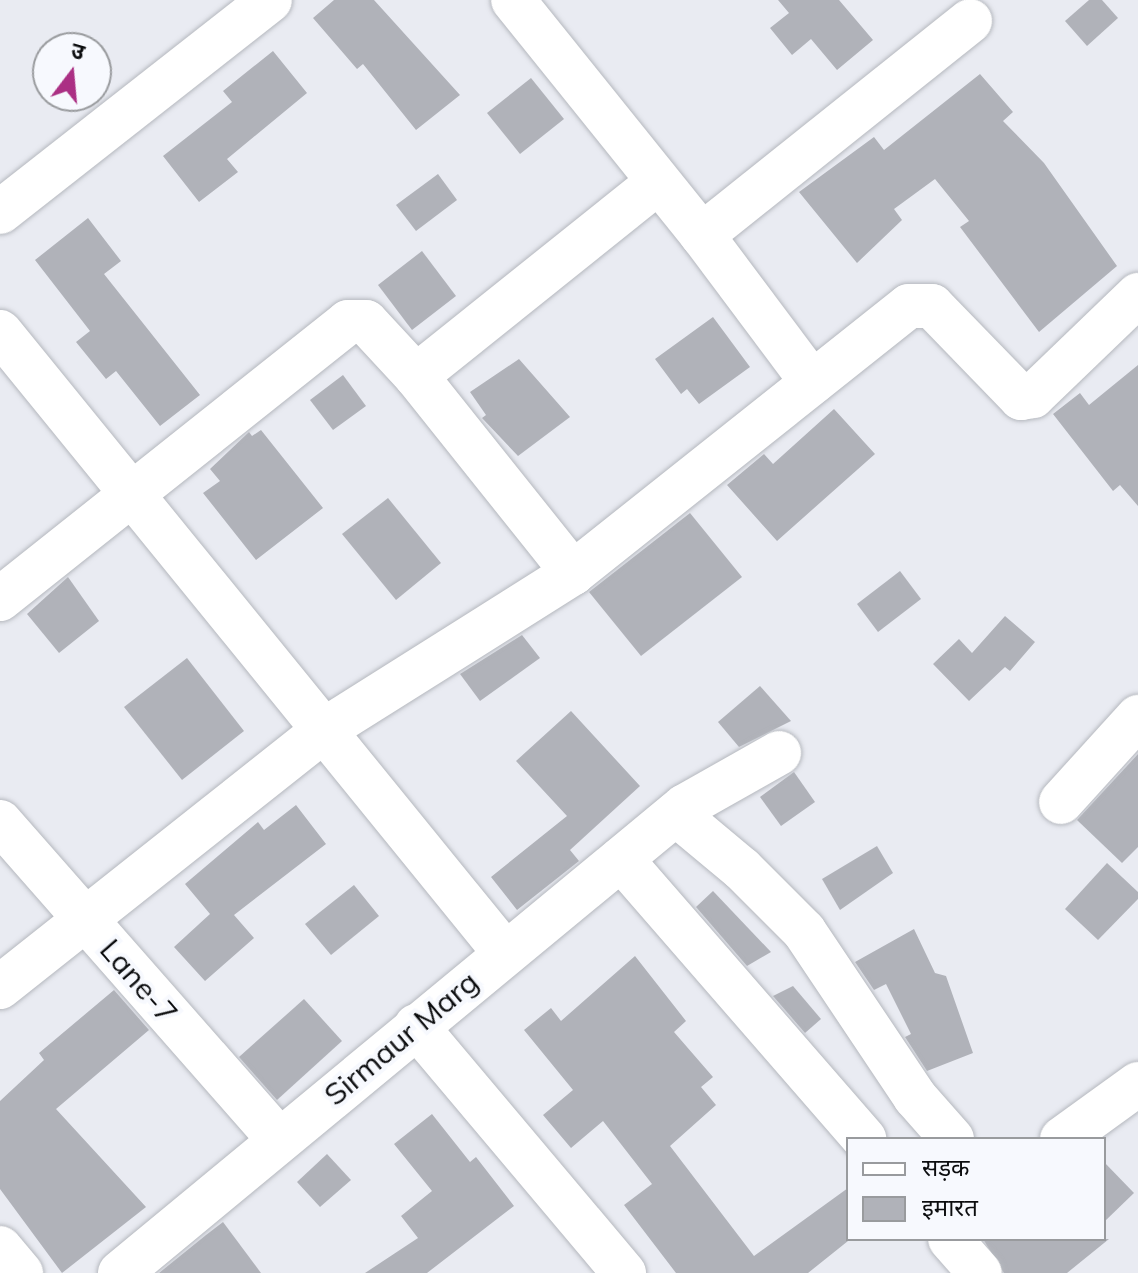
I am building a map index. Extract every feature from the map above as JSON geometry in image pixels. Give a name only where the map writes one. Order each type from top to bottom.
[{"type":"street","points":[[0,212],[270,0]]},
{"type":"street","points":[[513,0],[656,184],[702,235],[812,382]]},
{"type":"street","points":[[702,235],[970,21]]},
{"type":"street","points":[[416,376],[656,184]]},
{"type":"street","points":[[0,987],[83,917],[327,728],[573,573],[812,382],[920,302],[932,306],[1013,394],[1033,396],[1138,295]]},
{"type":"street","points":[[0,599],[129,492],[356,318],[416,376],[573,573]]},
{"type":"street","points":[[0,332],[129,492],[327,728],[505,953]]},
{"type":"street","points":[[1061,802],[1138,717]]},
{"type":"street","name":"Sirmaur Marg","points":[[132,1269],[279,1140],[681,810],[779,753]]},
{"type":"street","points":[[681,810],[804,931],[915,1097],[950,1137]]},
{"type":"street","name":"Lane-7","points":[[0,822],[279,1140]]},
{"type":"street","points":[[621,859],[862,1137]]},
{"type":"street","points":[[416,1026],[624,1273]]},
{"type":"street","points":[[1065,1137],[1137,1080]]},
{"type":"street","points":[[952,1241],[980,1273]]},
{"type":"street","points":[[0,1248],[21,1273]]},
{"type":"building","points":[[334,0],[374,0],[460,95],[416,130],[363,64],[357,69],[313,18]]},
{"type":"building","points":[[778,0],[839,0],[873,40],[837,70],[811,39],[792,55],[770,28],[789,13]]},
{"type":"building","points":[[1089,0],[1102,0],[1118,18],[1087,46],[1065,21]]},
{"type":"building","points":[[273,51],[307,93],[227,159],[238,172],[199,202],[163,156],[232,102],[223,91]]},
{"type":"building","points":[[980,74],[1013,112],[1003,121],[1044,163],[1117,266],[1039,332],[960,227],[969,221],[935,179],[894,209],[902,220],[857,263],[799,192],[874,137],[884,150]]},
{"type":"building","points":[[531,78],[564,119],[520,154],[487,113]]},
{"type":"building","points":[[438,174],[457,200],[416,231],[396,205]]},
{"type":"building","points":[[88,218],[121,261],[104,274],[200,395],[160,426],[116,371],[106,379],[76,342],[90,331],[35,260]]},
{"type":"building","points":[[422,251],[456,296],[412,330],[378,285]]},
{"type":"building","points":[[713,317],[750,367],[699,404],[687,389],[681,394],[655,359]]},
{"type":"building","points":[[519,359],[570,417],[518,456],[482,418],[486,415],[470,392]]},
{"type":"building","points":[[1138,365],[1138,506],[1120,485],[1113,491],[1053,414],[1080,393],[1089,405]]},
{"type":"building","points":[[343,375],[366,406],[333,430],[310,400]]},
{"type":"building","points":[[834,409],[875,454],[777,541],[727,485],[764,454],[773,464]]},
{"type":"building","points":[[261,430],[323,508],[256,560],[203,493],[220,481],[210,469],[249,432],[252,436]]},
{"type":"building","points":[[388,498],[441,563],[396,600],[342,534]]},
{"type":"building","points":[[690,513],[742,577],[641,656],[589,592]]},
{"type":"building","points":[[900,571],[921,599],[878,632],[857,604]]},
{"type":"building","points":[[68,577],[99,621],[59,653],[27,614]]},
{"type":"building","points":[[1005,616],[1035,642],[1010,671],[1005,667],[969,701],[933,664],[959,639],[972,653]]},
{"type":"building","points":[[522,635],[540,658],[480,701],[460,674]]},
{"type":"building","points":[[187,658],[244,731],[182,780],[124,707]]},
{"type":"building","points":[[760,686],[791,721],[739,747],[718,722]]},
{"type":"building","points":[[571,711],[640,786],[570,850],[579,861],[517,910],[491,877],[567,816],[516,761]]},
{"type":"building","points":[[1138,754],[1138,847],[1122,863],[1077,820]]},
{"type":"building","points":[[794,772],[815,802],[781,826],[760,797]]},
{"type":"building","points":[[296,805],[326,844],[234,915],[254,938],[205,981],[174,947],[210,914],[185,884],[258,822],[264,830]]},
{"type":"building","points":[[877,846],[893,873],[840,910],[822,879]]},
{"type":"building","points":[[1107,863],[1138,892],[1138,899],[1098,940],[1065,909]]},
{"type":"building","points":[[354,885],[379,916],[331,955],[305,924]]},
{"type":"building","points":[[713,891],[771,952],[747,966],[696,907]]},
{"type":"building","points":[[914,929],[935,973],[946,976],[973,1053],[927,1071],[905,1037],[911,1034],[886,984],[874,990],[855,962]]},
{"type":"building","points":[[635,956],[686,1021],[674,1032],[713,1077],[701,1087],[716,1105],[670,1146],[754,1256],[846,1189],[848,1241],[808,1273],[676,1273],[624,1205],[652,1184],[603,1121],[571,1148],[543,1115],[573,1090],[524,1030],[551,1008],[561,1021]]},
{"type":"building","points":[[793,986],[821,1019],[805,1033],[773,996]]},
{"type":"building","points":[[114,990],[149,1030],[56,1109],[146,1207],[62,1273],[0,1189],[0,1101],[44,1060],[39,1053]]},
{"type":"building","points":[[304,999],[342,1041],[277,1100],[239,1057]]},
{"type":"building","points":[[432,1114],[470,1162],[476,1157],[514,1206],[427,1273],[365,1273],[418,1238],[401,1216],[432,1191],[394,1144]]},
{"type":"building","points":[[327,1154],[351,1180],[320,1207],[297,1182]]},
{"type":"building","points":[[1106,1164],[1134,1193],[1106,1220]]},
{"type":"building","points":[[223,1222],[261,1273],[159,1273],[206,1235]]},
{"type":"building","points":[[1109,1239],[1067,1273],[1004,1273],[984,1241]]}]
